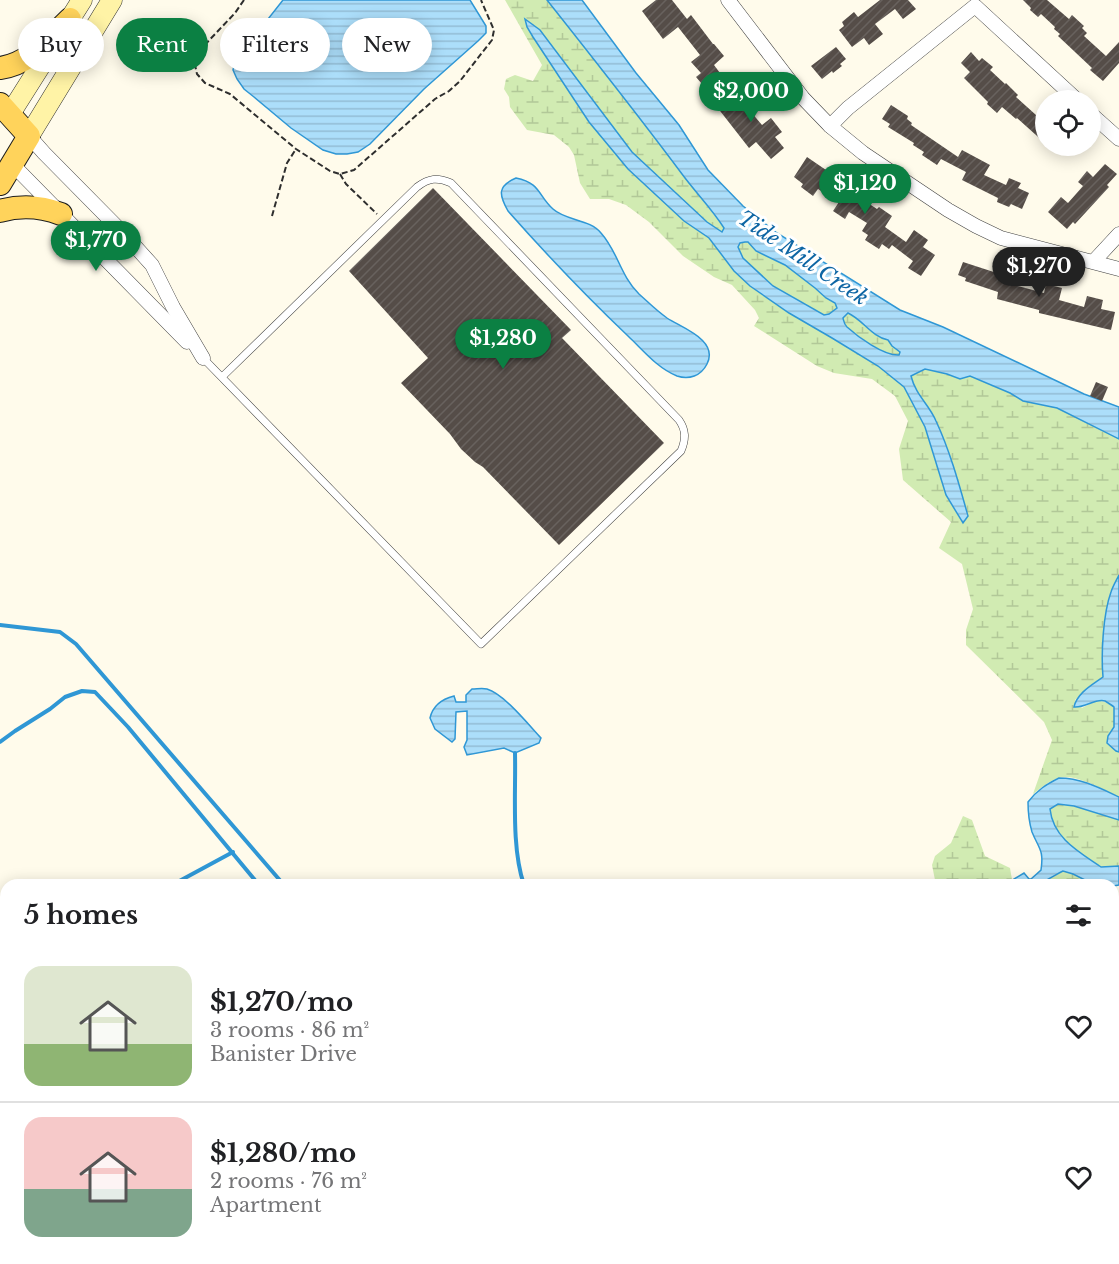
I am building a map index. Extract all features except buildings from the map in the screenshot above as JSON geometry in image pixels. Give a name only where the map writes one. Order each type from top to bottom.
[{"type":"main road","points":[[71,18],[82,0]]},
{"type":"main road","points":[[0,184],[6,158],[29,136],[112,0]]},
{"type":"main road","points":[[0,68],[18,64]]},
{"type":"main road","points":[[29,136],[3,116],[33,72]]},
{"type":"main road","points":[[0,211],[8,208],[33,207],[46,208],[61,214]]},
{"type":"street","points":[[728,0],[803,98],[830,126],[863,153],[948,210],[1001,238],[1119,268]]},
{"type":"street","points":[[830,126],[848,108],[975,6],[1066,90]]},
{"type":"street","points":[[1101,123],[1119,139]]},
{"type":"street","points":[[29,136],[152,265],[172,307],[203,358]]},
{"type":"street","points":[[6,158],[203,358]]},
{"type":"street","points":[[1095,261],[1119,234]]},
{"type":"lane","points":[[203,358],[481,644],[681,451],[685,439],[685,432],[679,420],[451,183],[437,179],[425,181],[417,187],[222,377]]},
{"type":"path","points":[[244,0],[235,13],[199,51],[195,65],[197,74],[206,83],[230,94],[296,149],[330,171],[340,174],[354,170],[435,99],[460,81],[492,40],[494,30],[481,0]]},
{"type":"path","points":[[272,216],[286,163],[296,149]]},
{"type":"path","points":[[340,174],[346,184],[383,220]]},
{"type":"green space","points":[[505,0],[547,0],[724,228],[721,233],[632,152],[540,30],[526,20],[533,37],[589,122],[628,169],[684,221],[709,238],[734,271],[750,286],[789,313],[878,366],[904,387],[925,427],[946,495],[962,522],[968,516],[948,450],[935,418],[916,390],[911,376],[925,369],[960,379],[970,376],[1023,401],[1057,408],[1119,439],[1119,575],[1111,592],[1104,622],[1103,677],[1075,700],[1082,708],[1098,701],[1114,707],[1114,727],[1108,736],[1116,751],[1119,752],[1119,797],[1089,783],[1065,777],[1051,781],[1033,794],[1052,740],[1044,722],[966,645],[966,630],[973,609],[962,564],[939,548],[951,522],[903,480],[899,449],[908,421],[895,396],[872,379],[834,373],[817,366],[754,326],[759,318],[755,310],[732,285],[714,277],[683,256],[649,222],[626,205],[609,199],[590,199],[580,183],[574,155],[569,147],[554,135],[527,130],[510,107],[509,97],[504,89],[506,79],[515,75],[533,81],[542,65]]},
{"type":"green space","points":[[748,242],[756,251],[785,265],[835,303],[837,308],[824,315],[773,286],[743,258],[738,247],[740,243]]},
{"type":"green space","points":[[848,313],[877,336],[888,340],[900,352],[899,356],[879,349],[847,327],[843,319]]},
{"type":"green space","points":[[1058,803],[1119,820],[1119,866],[1101,867],[1068,843],[1052,819],[1050,809]]},
{"type":"green space","points":[[963,816],[972,820],[985,856],[1010,868],[1012,879],[935,879],[932,865],[935,856],[951,843]]},
{"type":"green space","points":[[1063,871],[1083,879],[1050,879]]},
{"type":"water","points":[[283,0],[470,0],[486,26],[486,33],[424,89],[370,144],[358,152],[336,154],[323,150],[291,128],[244,89],[237,79],[234,72],[330,72],[330,18],[269,18]]},
{"type":"water","name":"Tide Mill Creek","points":[[547,0],[582,0],[636,73],[679,125],[708,170],[743,206],[777,233],[900,310],[943,327],[1084,394],[1119,407],[1119,439],[1057,408],[1023,401],[970,376],[960,379],[925,369],[911,376],[916,389],[933,415],[950,456],[968,516],[963,523],[946,495],[925,427],[904,387],[878,366],[789,313],[750,286],[734,271],[709,238],[684,221],[628,169],[589,122],[533,37],[525,19],[540,30],[632,152],[707,222],[722,232],[724,228],[714,214]],"holes":[[[748,242],[756,251],[785,265],[835,303],[837,308],[824,315],[773,286],[743,258],[738,247],[740,243]],[[848,313],[877,336],[888,340],[900,352],[899,355],[886,352],[864,341],[845,325],[843,318]]]},
{"type":"water","points":[[516,178],[535,187],[558,213],[591,225],[601,233],[627,279],[639,294],[663,315],[704,342],[709,356],[701,372],[686,378],[670,373],[657,364],[566,275],[508,211],[502,192],[505,184]]},
{"type":"water","points":[[1119,575],[1119,752],[1107,743],[1108,736],[1114,727],[1114,707],[1101,700],[1074,707],[1082,693],[1103,677],[1104,622],[1111,592]]},
{"type":"water","points":[[472,689],[487,689],[501,697],[541,738],[539,743],[515,753],[504,748],[467,755],[464,747],[467,740],[467,711],[456,712],[455,739],[452,742],[435,729],[430,718],[436,706],[446,699],[454,696],[456,702],[466,702],[466,695]]},
{"type":"water","points":[[1059,778],[1067,778],[1097,787],[1119,797],[1119,820],[1074,806],[1058,804],[1050,809],[1056,828],[1068,843],[1101,867],[1119,866],[1119,879],[1083,879],[1063,871],[1050,879],[1031,879],[1041,870],[1042,863],[1039,846],[1031,828],[1028,802],[1042,788]]},
{"type":"water","points":[[1024,873],[1029,879],[1014,879]]},
{"type":"waterway","points":[[0,625],[60,632],[76,644],[279,879]]},
{"type":"waterway","points":[[0,742],[65,697],[82,691],[95,692],[128,727],[254,879]]},
{"type":"waterway","points":[[515,753],[515,820],[517,854],[522,879]]},
{"type":"waterway","points":[[183,879],[233,852]]}]
